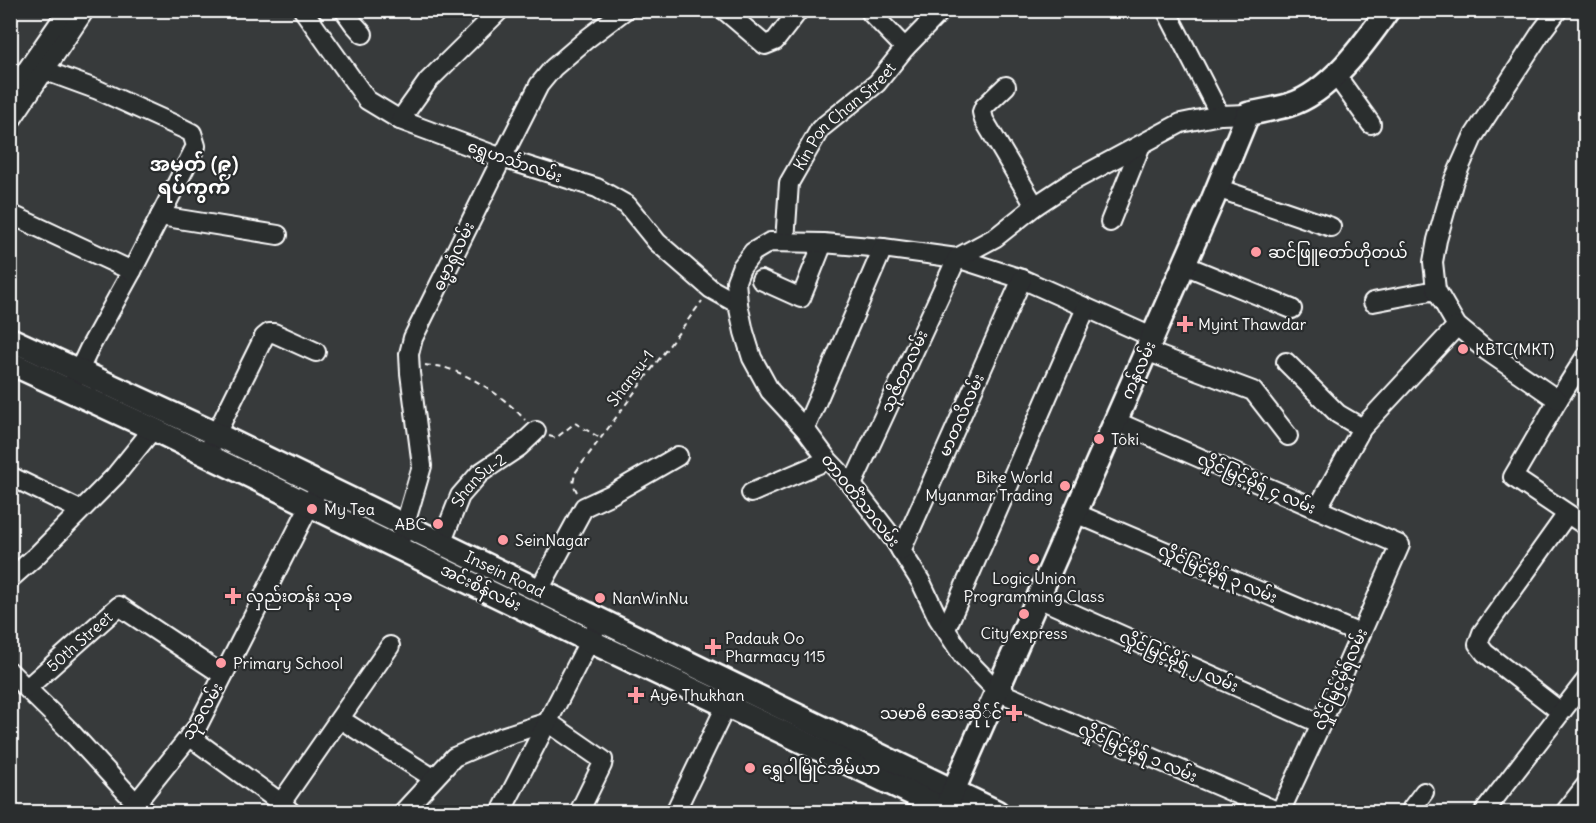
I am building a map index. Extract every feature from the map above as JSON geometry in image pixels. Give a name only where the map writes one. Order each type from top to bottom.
[{"type":"main road","points":[[1248,114],[1290,105],[1316,91],[1357,53],[1388,10]]},
{"type":"main road","name":"ကန်လမ်း","points":[[949,805],[1248,114]]},
{"type":"main road","points":[[10,339],[74,381],[216,434],[315,494]]},
{"type":"main road","name":"အင်းစိန်လမ်း","points":[[10,363],[74,381],[153,429],[207,456],[315,494],[401,536],[590,641],[726,706],[949,805]]},
{"type":"main road","name":"Insein Road","points":[[401,536],[441,544],[539,590],[949,805],[997,813]]},
{"type":"street","points":[[10,94],[68,10]]},
{"type":"street","points":[[10,122],[85,10]]},
{"type":"street","name":"ရွှေဟင်္သာလမ်း","points":[[303,10],[367,100],[400,120],[502,158],[597,188],[627,205],[657,242],[711,289],[738,304]]},
{"type":"street","points":[[344,10],[363,34]]},
{"type":"street","points":[[400,120],[428,81],[500,10]]},
{"type":"street","name":"ဓမ္မာရုံလမ်း","points":[[401,536],[422,466],[410,363],[412,338],[539,85],[553,68],[625,10]]},
{"type":"street","points":[[724,10],[765,45],[775,41],[799,10]]},
{"type":"street","name":"Kin Pon Chan Street","points":[[785,242],[789,183],[820,129],[877,83],[905,48],[942,10]]},
{"type":"street","points":[[1166,10],[1220,115]]},
{"type":"street","points":[[1558,10],[1473,137],[1454,180],[1433,262],[1436,290],[1457,326],[1487,351],[1558,400]]},
{"type":"street","points":[[871,13],[905,48]]},
{"type":"street","points":[[46,71],[98,90],[192,133],[196,146],[74,381]]},
{"type":"street","points":[[1335,74],[1371,124]]},
{"type":"street","points":[[1006,87],[984,107],[982,112],[984,120],[1035,206]]},
{"type":"street","points":[[957,258],[996,237],[1035,206],[1073,181],[1181,123],[1220,115],[1248,114]]},
{"type":"street","points":[[1110,222],[1141,145]]},
{"type":"street","points":[[1217,188],[1331,228]]},
{"type":"street","points":[[10,214],[132,271]]},
{"type":"street","points":[[160,216],[278,235]]},
{"type":"street","name":"တာဝတိံသာလမ်း","points":[[785,242],[770,242],[753,252],[741,268],[736,281],[738,304],[752,358],[770,391],[805,429],[828,460],[852,484],[901,551],[921,582],[938,618],[963,656],[997,691]]},
{"type":"street","points":[[785,242],[883,248],[957,258],[1022,279],[1086,308],[1149,344],[1253,391],[1288,436]]},
{"type":"street","points":[[760,280],[801,298],[823,243]]},
{"type":"street","points":[[805,429],[883,248]]},
{"type":"street","name":"သုဇိတာလမ်း","points":[[852,484],[957,258]]},
{"type":"street","points":[[1186,261],[1260,282]]},
{"type":"street","points":[[1186,261],[1292,309]]},
{"type":"street","name":"မာတလိလမ်း","points":[[901,551],[1022,279]]},
{"type":"street","points":[[1373,302],[1436,290]]},
{"type":"street","points":[[946,629],[1086,308]]},
{"type":"street","points":[[1317,509],[1362,428],[1457,326]]},
{"type":"street","points":[[207,456],[264,337],[269,333],[274,333],[316,352]]},
{"type":"street","points":[[1586,356],[1513,477],[1586,526]]},
{"type":"street","points":[[1286,362],[1338,414],[1362,428]]},
{"type":"street","name":"လှိုင်မြင့်မိုရ် ၄ လမ်း","points":[[1115,421],[1400,545]]},
{"type":"street","points":[[12,575],[36,556],[116,476],[153,429]]},
{"type":"street","name":"ShanSu-2","points":[[441,544],[460,496],[480,473],[519,447],[536,431]]},
{"type":"street","points":[[539,590],[584,507],[612,494],[678,456]]},
{"type":"street","points":[[751,493],[828,460]]},
{"type":"street","points":[[10,476],[81,510]]},
{"type":"street","name":"သုခလမ်း","points":[[137,809],[197,727],[315,494]]},
{"type":"street","name":"လှိုင်မြင့်မိုရ် ၃ လမ်း","points":[[1075,513],[1360,634]]},
{"type":"street","points":[[1561,712],[1485,653],[1478,644],[1482,633],[1568,514]]},
{"type":"street","name":"လှိုင်မြင့်မိုရ်လမ်း","points":[[1279,813],[1400,545]]},
{"type":"street","name":"လှိုင်မြင့်မိုရ် ၂ လမ်း","points":[[1038,598],[1321,723]]},
{"type":"street","name":"50th Street","points":[[27,688],[119,606],[223,675]]},
{"type":"street","points":[[501,813],[600,621]]},
{"type":"street","points":[[189,736],[286,808],[340,718],[390,646]]},
{"type":"street","points":[[10,672],[68,729],[137,809]]},
{"type":"street","points":[[1484,813],[1561,712],[1584,686]]},
{"type":"street","name":"လှိုင်မြင့်မိုရ် ၁ လမ်း","points":[[997,691],[1279,813]]},
{"type":"street","points":[[675,813],[726,706]]},
{"type":"street","points":[[340,718],[432,779]]},
{"type":"street","points":[[403,813],[454,757],[501,736],[548,722]]},
{"type":"street","points":[[548,722],[603,760],[579,813]]},
{"type":"street","points":[[1565,813],[1586,784]]},
{"type":"street","points":[[1419,813],[1412,808],[1424,792]]},
{"type":"path","name":"Shansu-1","points":[[573,483],[574,473],[711,289]]},
{"type":"path","points":[[410,363],[443,367],[473,380],[511,404],[536,431],[556,438],[575,423],[600,438]]},
{"type":"place","name":"ဆင်ဖြူတော်ဟိုတယ်","points":[[1256,252]]},
{"type":"place","name":"Myint Thawdar","points":[[1185,324]]},
{"type":"place","name":"KBTC(MKT)","points":[[1463,349]]},
{"type":"place","name":"Toki","points":[[1099,439]]},
{"type":"place","name":"Bike World Myanmar Trading","points":[[1065,486]]},
{"type":"place","name":"My Tea","points":[[312,509]]},
{"type":"place","name":"ABC","points":[[438,524]]},
{"type":"place","name":"SeinNagar","points":[[503,540]]},
{"type":"place","name":"Logic Union Programming Class","points":[[1034,559]]},
{"type":"place","name":"လှည်းတန်း သုခ","points":[[233,596]]},
{"type":"place","name":"NanWinNu","points":[[600,598]]},
{"type":"place","name":"City express","points":[[1024,614]]},
{"type":"place","name":"Padauk Oo Pharmacy 115","points":[[713,647]]},
{"type":"place","name":"Primary School","points":[[221,663]]},
{"type":"place","name":"Aye Thukhan","points":[[636,695]]},
{"type":"place","name":"သမာဓိ ဆေးဆို်ုင်","points":[[1014,713]]},
{"type":"place","name":"ရွှေဝါမြိုင်အိမ်ယာ","points":[[750,768]]},
{"type":"district","name":"အမှတ် (၉) ရပ်ကွက်","points":[[194,176]]}]
